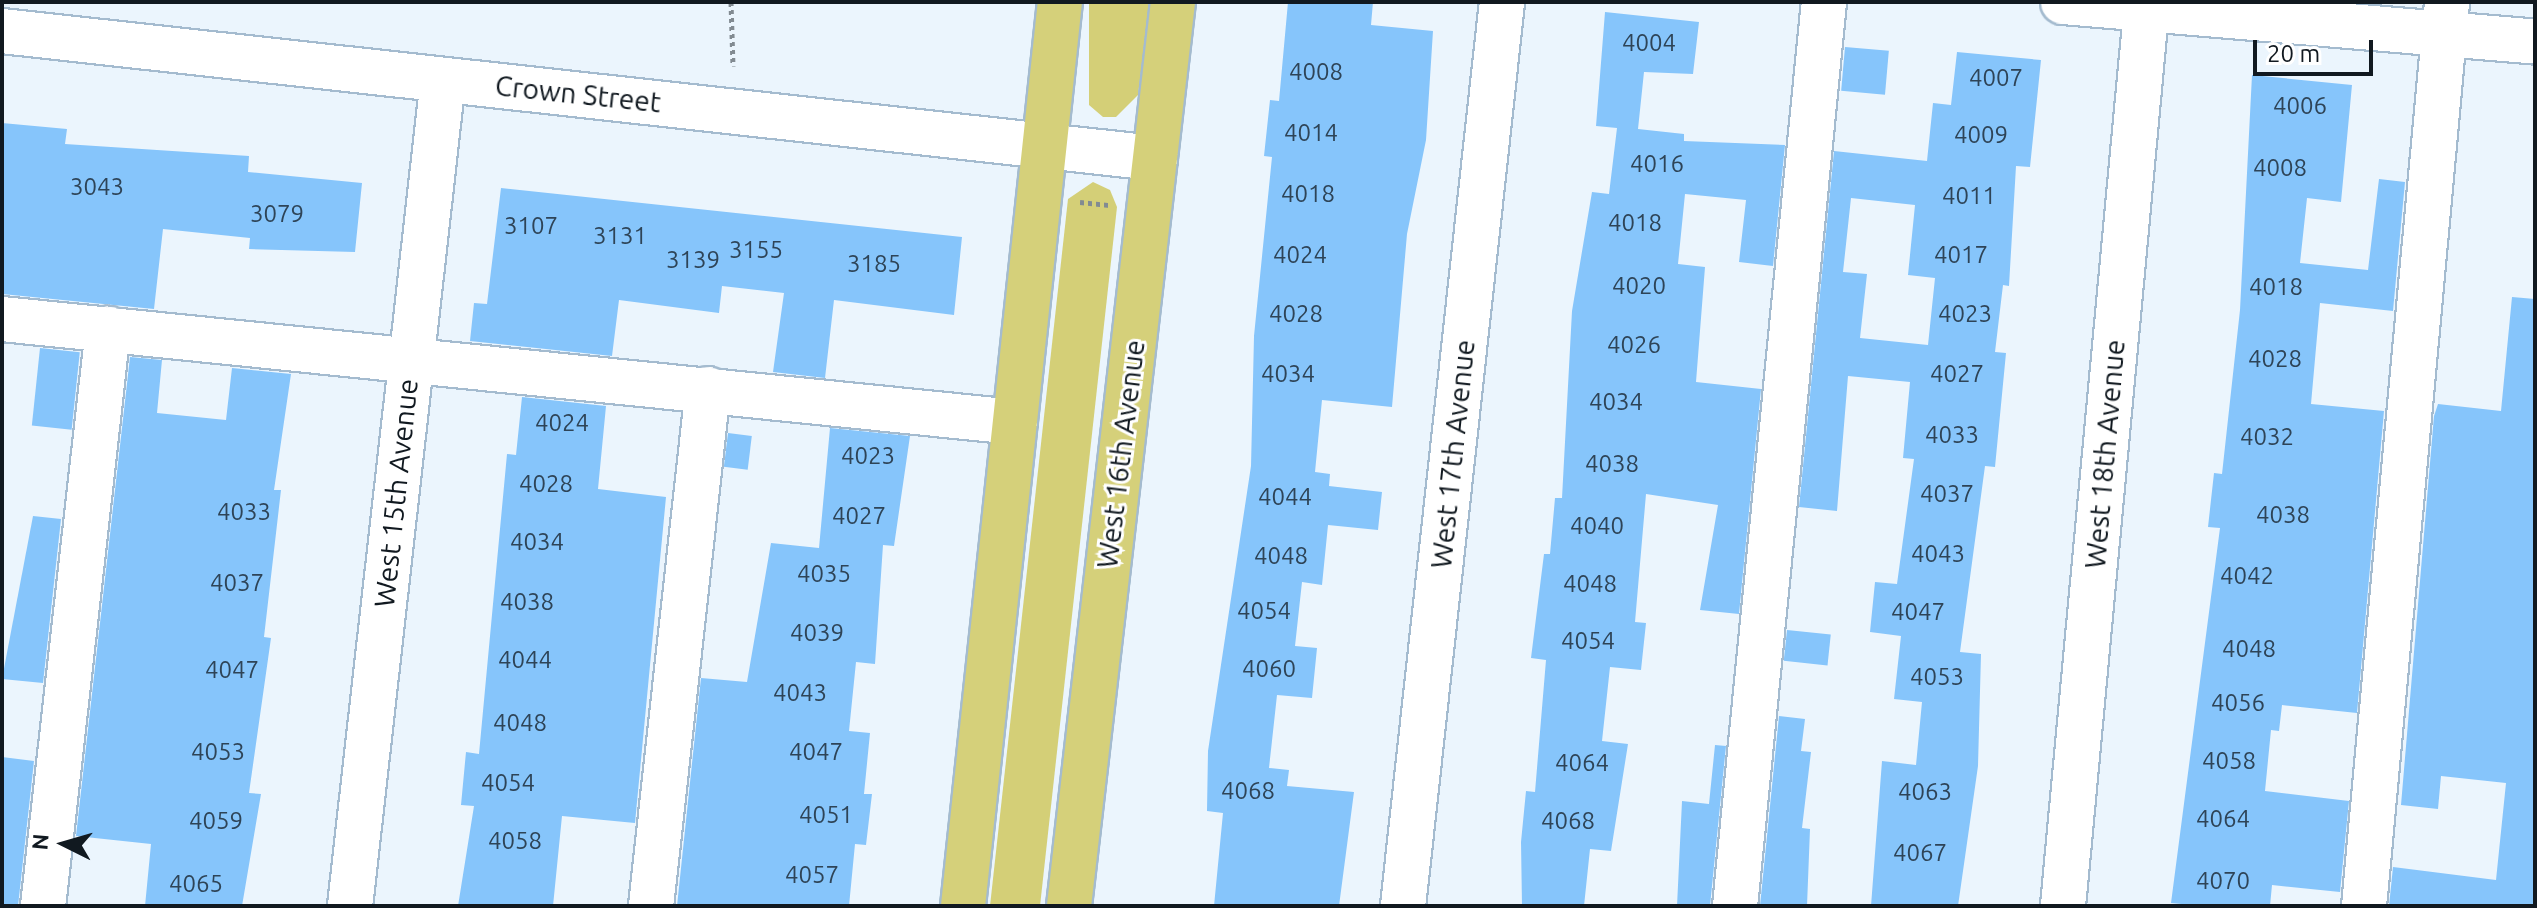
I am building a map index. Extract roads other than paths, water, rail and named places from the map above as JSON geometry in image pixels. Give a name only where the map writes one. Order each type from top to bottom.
[{"type":"main road","points":[[963,906],[1060,2]]},
{"type":"main road","name":"West 16th Avenue","points":[[1069,906],[1173,2]]},
{"type":"street","name":"West 17th Avenue","points":[[1403,906],[1502,2]]},
{"type":"street","points":[[1735,906],[1824,2]]},
{"type":"street","points":[[2063,2],[2446,18],[2535,42]]},
{"type":"street","name":"West 18th Avenue","points":[[2063,906],[2147,6]]},
{"type":"street","points":[[2364,906],[2446,18]]},
{"type":"street","name":"Crown Street","points":[[2,31],[1155,158]]},
{"type":"street","name":"West 15th Avenue","points":[[350,906],[443,80]]},
{"type":"street","points":[[2,319],[411,356],[1015,422]]},
{"type":"street","points":[[43,906],[108,329]]},
{"type":"street","points":[[651,906],[708,389]]}]
